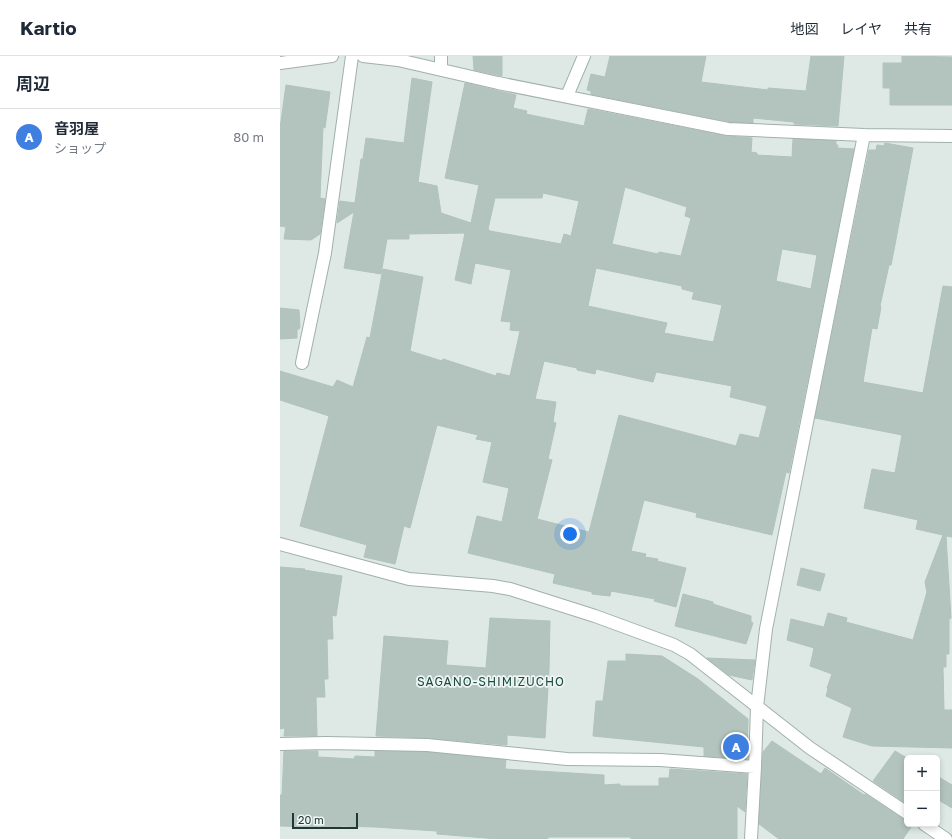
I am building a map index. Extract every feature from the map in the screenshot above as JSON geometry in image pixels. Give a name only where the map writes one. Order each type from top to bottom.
[{"type":"street","points":[[280,63],[332,56]]},
{"type":"street","points":[[302,363],[324,253],[352,56]]},
{"type":"street","points":[[363,56],[398,60],[498,83],[728,129],[864,135],[952,136]]},
{"type":"street","points":[[441,56],[441,70]]},
{"type":"street","points":[[567,96],[584,56]]},
{"type":"street","points":[[750,839],[757,707],[766,629],[864,135]]},
{"type":"street","points":[[280,544],[409,579],[493,586],[510,589],[595,616],[674,645],[684,651],[810,748],[904,811]]},
{"type":"street","points":[[280,744],[326,742],[427,745],[567,759],[660,760],[755,767]]},
{"type":"street","points":[[928,827],[946,839]]},
{"type":"building","points":[[473,56],[502,56],[502,76],[474,70]]},
{"type":"building","points":[[610,56],[706,56],[701,82],[768,90],[768,88],[806,91],[811,56],[844,56],[838,126],[794,124],[794,122],[753,118],[753,123],[729,122],[591,94],[591,91],[587,90],[591,74],[605,77]]},
{"type":"building","points":[[902,56],[952,57],[952,105],[890,105],[890,88],[883,88],[883,63],[902,63]]},
{"type":"building","points":[[412,78],[432,82],[418,182],[437,186],[441,213],[471,223],[479,185],[445,178],[465,83],[516,95],[513,108],[527,111],[526,114],[584,126],[588,109],[727,136],[752,138],[751,152],[757,153],[757,155],[792,157],[793,139],[836,141],[836,145],[838,145],[837,148],[854,149],[789,473],[786,472],[772,535],[696,517],[697,513],[644,500],[631,551],[646,554],[645,557],[658,559],[657,561],[686,568],[676,607],[654,601],[655,599],[611,591],[610,596],[592,594],[592,592],[553,583],[555,574],[468,553],[477,516],[502,522],[509,488],[483,482],[492,442],[476,439],[478,435],[437,425],[410,528],[404,526],[395,564],[364,557],[367,545],[300,526],[329,416],[280,400],[280,371],[333,387],[337,380],[353,387],[367,337],[370,338],[383,269],[423,277],[410,351],[442,361],[443,359],[496,376],[497,373],[510,376],[520,331],[510,330],[511,322],[501,321],[511,270],[475,263],[471,284],[455,280],[465,233],[409,234],[409,239],[387,239],[381,274],[344,268],[354,212],[337,223],[340,201],[355,203],[361,159],[363,159],[366,138],[404,143]],"holes":[[[625,187],[687,207],[685,216],[691,218],[681,256],[659,252],[658,254],[612,244]],[[543,193],[579,201],[571,236],[564,234],[561,244],[490,231],[488,229],[495,198],[542,198]],[[782,249],[817,255],[811,289],[776,281]],[[596,268],[682,286],[682,289],[694,292],[692,299],[722,305],[713,342],[664,333],[667,323],[588,306]],[[544,361],[577,368],[577,370],[595,374],[596,369],[653,382],[656,372],[732,386],[730,397],[767,406],[759,438],[740,434],[736,446],[619,415],[589,532],[537,519],[552,460],[548,459],[556,423],[553,422],[556,402],[535,399]]]},
{"type":"building","points":[[286,85],[330,92],[325,128],[323,127],[320,198],[325,199],[320,234],[311,240],[284,239],[286,227],[280,226],[280,128]]},
{"type":"building","points":[[885,143],[913,148],[891,265],[889,265],[880,306],[877,329],[872,328],[863,382],[923,393],[943,286],[952,287],[952,537],[946,536],[951,618],[949,619],[949,654],[946,654],[946,667],[943,667],[944,710],[952,710],[952,748],[872,746],[843,737],[852,708],[826,696],[832,674],[810,666],[814,648],[787,640],[791,619],[824,627],[828,613],[847,618],[846,622],[913,640],[927,592],[925,582],[943,535],[916,529],[918,520],[864,508],[872,469],[895,473],[902,435],[815,418],[869,150],[876,150],[877,145],[884,146]]},
{"type":"building","points":[[280,308],[299,310],[300,328],[297,330],[297,338],[280,339]]},
{"type":"building","points":[[280,567],[305,569],[304,570],[342,576],[336,616],[332,615],[333,639],[327,639],[328,679],[324,679],[325,697],[316,697],[317,736],[284,736],[285,728],[280,729]]},
{"type":"building","points":[[801,568],[825,574],[820,591],[797,585]]},
{"type":"building","points":[[683,594],[713,602],[713,604],[751,616],[751,622],[753,623],[746,644],[675,626]]},
{"type":"building","points":[[490,618],[550,621],[545,738],[507,735],[507,745],[428,738],[376,736],[384,636],[448,641],[446,665],[486,668]]},
{"type":"building","points":[[626,654],[662,656],[698,679],[748,719],[747,759],[704,756],[704,747],[593,736],[596,701],[603,701],[608,661],[626,661]]},
{"type":"building","points":[[707,658],[755,660],[752,680],[729,675]]},
{"type":"building","points":[[772,741],[821,774],[825,768],[864,795],[865,794],[904,819],[904,827],[911,827],[903,839],[779,839],[759,824],[763,752]]},
{"type":"building","points":[[284,751],[318,751],[318,757],[354,759],[355,756],[375,757],[375,751],[427,752],[506,760],[505,769],[604,775],[604,785],[620,784],[620,786],[659,786],[659,778],[669,778],[670,769],[747,774],[745,812],[737,806],[737,839],[548,837],[548,839],[498,839],[437,834],[437,831],[375,827],[341,826],[341,828],[317,826],[280,826],[280,795],[282,795]]},
{"type":"building","points":[[895,751],[904,756],[904,802],[873,781]]},
{"type":"building","points":[[940,778],[952,785],[952,808],[940,801]]},
{"type":"place","name":"音羽屋","points":[[736,747]]},
{"type":"district","name":"SAGANO-SHIMIZUCHO","points":[[491,682]]}]
